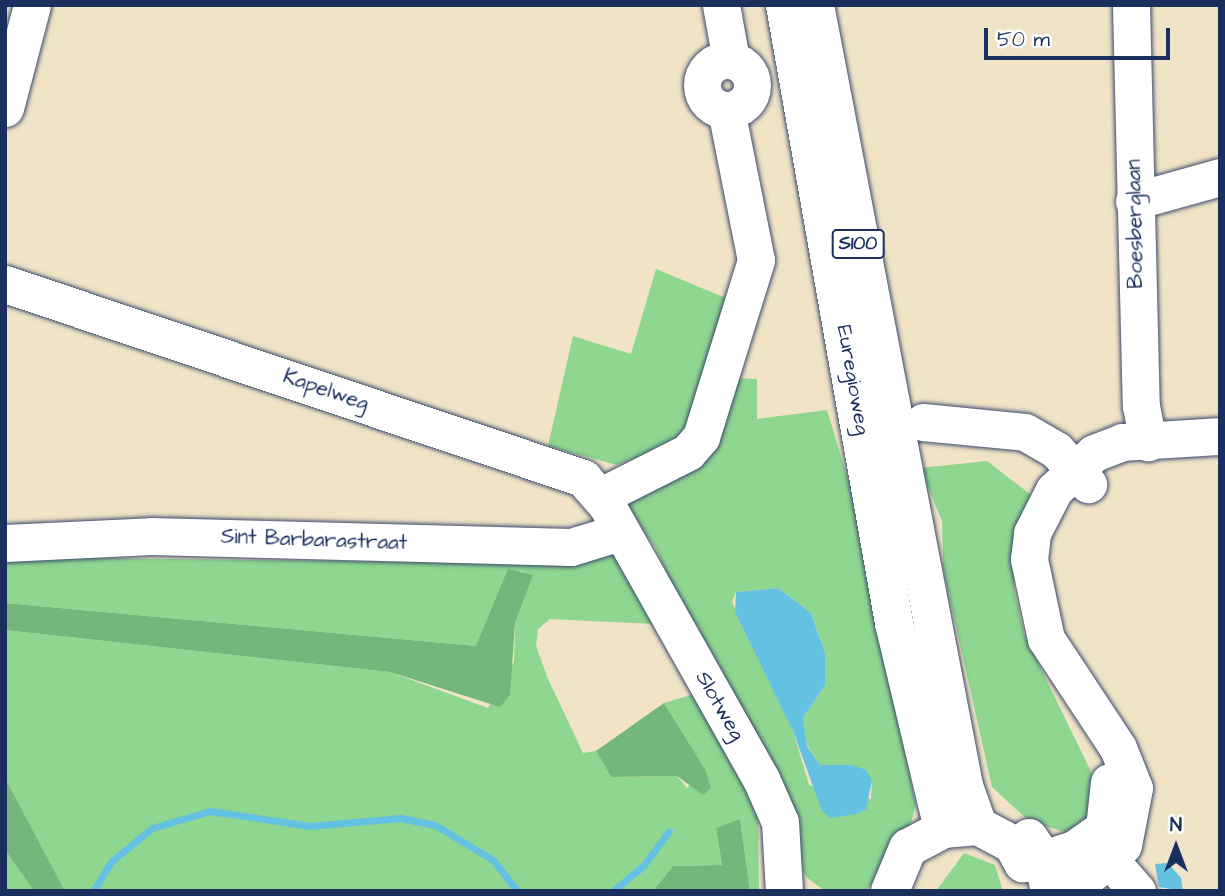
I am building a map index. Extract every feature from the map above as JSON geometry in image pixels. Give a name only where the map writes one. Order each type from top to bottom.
[{"type":"main road","name":"Euregioweg","points":[[785,5],[922,755],[961,826]]},
{"type":"main road","name":"Euregioweg","points":[[815,5],[960,738],[961,826]]},
{"type":"main road","points":[[961,826],[1039,879]]},
{"type":"main road","points":[[890,891],[897,865],[961,826]]},
{"type":"main road","points":[[909,891],[961,826]]},
{"type":"street","points":[[5,108],[32,5]]},
{"type":"street","points":[[601,496],[688,452],[701,438],[756,260],[726,110],[706,98],[702,82],[708,68],[731,60],[721,5]]},
{"type":"street","name":"Boesberglaan","points":[[1131,5],[1133,201],[1140,406],[1148,442]]},
{"type":"street","points":[[1133,201],[1220,177]]},
{"type":"street","name":"Kapelweg","points":[[5,285],[554,466],[583,478],[601,496],[620,532]]},
{"type":"street","points":[[923,422],[1025,432],[1081,476]]},
{"type":"street","points":[[1039,879],[1100,851],[1110,815],[1110,783],[1041,626],[1034,585],[1032,533],[1048,499],[1081,476],[1113,444],[1220,436]]},
{"type":"street","name":"Sint Barbarastraat","points":[[5,543],[150,536],[571,547],[620,532]]},
{"type":"street","name":"Slotweg","points":[[620,532],[776,809],[784,891]]},
{"type":"street","points":[[1100,851],[1137,891]]},
{"type":"green space","points":[[656,269],[740,304],[692,436],[617,465],[548,446],[573,336],[631,354]]},
{"type":"green space","points":[[729,378],[757,379],[757,419],[827,410],[850,486],[857,489],[859,538],[916,805],[907,836],[866,891],[825,891],[806,877],[655,547],[620,496],[704,452]],"holes":[[[778,588],[811,613],[825,653],[825,685],[803,718],[807,745],[820,765],[852,765],[872,781],[871,799],[809,785],[793,731],[732,602],[736,592]]]},
{"type":"green space","points":[[987,461],[1035,498],[1017,553],[1014,590],[1024,634],[1098,786],[1092,818],[1068,833],[1029,821],[992,787],[943,568],[942,521],[920,468]]},
{"type":"green space","points":[[613,551],[654,624],[550,619],[538,629],[536,646],[548,679],[583,753],[596,751],[611,777],[677,776],[687,788],[705,769],[664,703],[694,694],[758,812],[759,891],[750,891],[740,819],[716,828],[722,865],[673,866],[653,891],[65,891],[5,779],[5,630],[390,672],[488,708],[514,662],[515,623],[532,576],[520,571],[476,646],[5,603],[5,557],[436,562]]},
{"type":"green space","points":[[508,569],[533,575],[515,623],[510,695],[500,707],[390,672],[5,630],[5,603],[476,646]]},
{"type":"green space","points":[[664,703],[705,769],[711,788],[703,795],[677,776],[611,777],[596,751]]},
{"type":"green space","points":[[5,779],[65,891],[34,891],[5,850]]},
{"type":"green space","points":[[740,819],[750,891],[653,891],[673,866],[722,865],[716,828]]},
{"type":"green space","points":[[5,850],[34,891],[5,891]]},
{"type":"green space","points":[[964,853],[995,865],[1003,891],[936,891]]},
{"type":"water","points":[[778,588],[811,613],[825,653],[825,685],[803,718],[807,746],[820,765],[852,765],[866,770],[872,781],[866,809],[856,814],[831,818],[822,811],[793,731],[735,612],[736,592]]},
{"type":"water","points":[[1168,863],[1181,878],[1183,891],[1159,887],[1155,864]]},
{"type":"waterway","points":[[93,891],[112,861],[152,828],[210,811],[310,826],[401,818],[435,825],[493,860],[517,891]]},
{"type":"waterway","points":[[613,891],[644,865],[669,831]]}]
